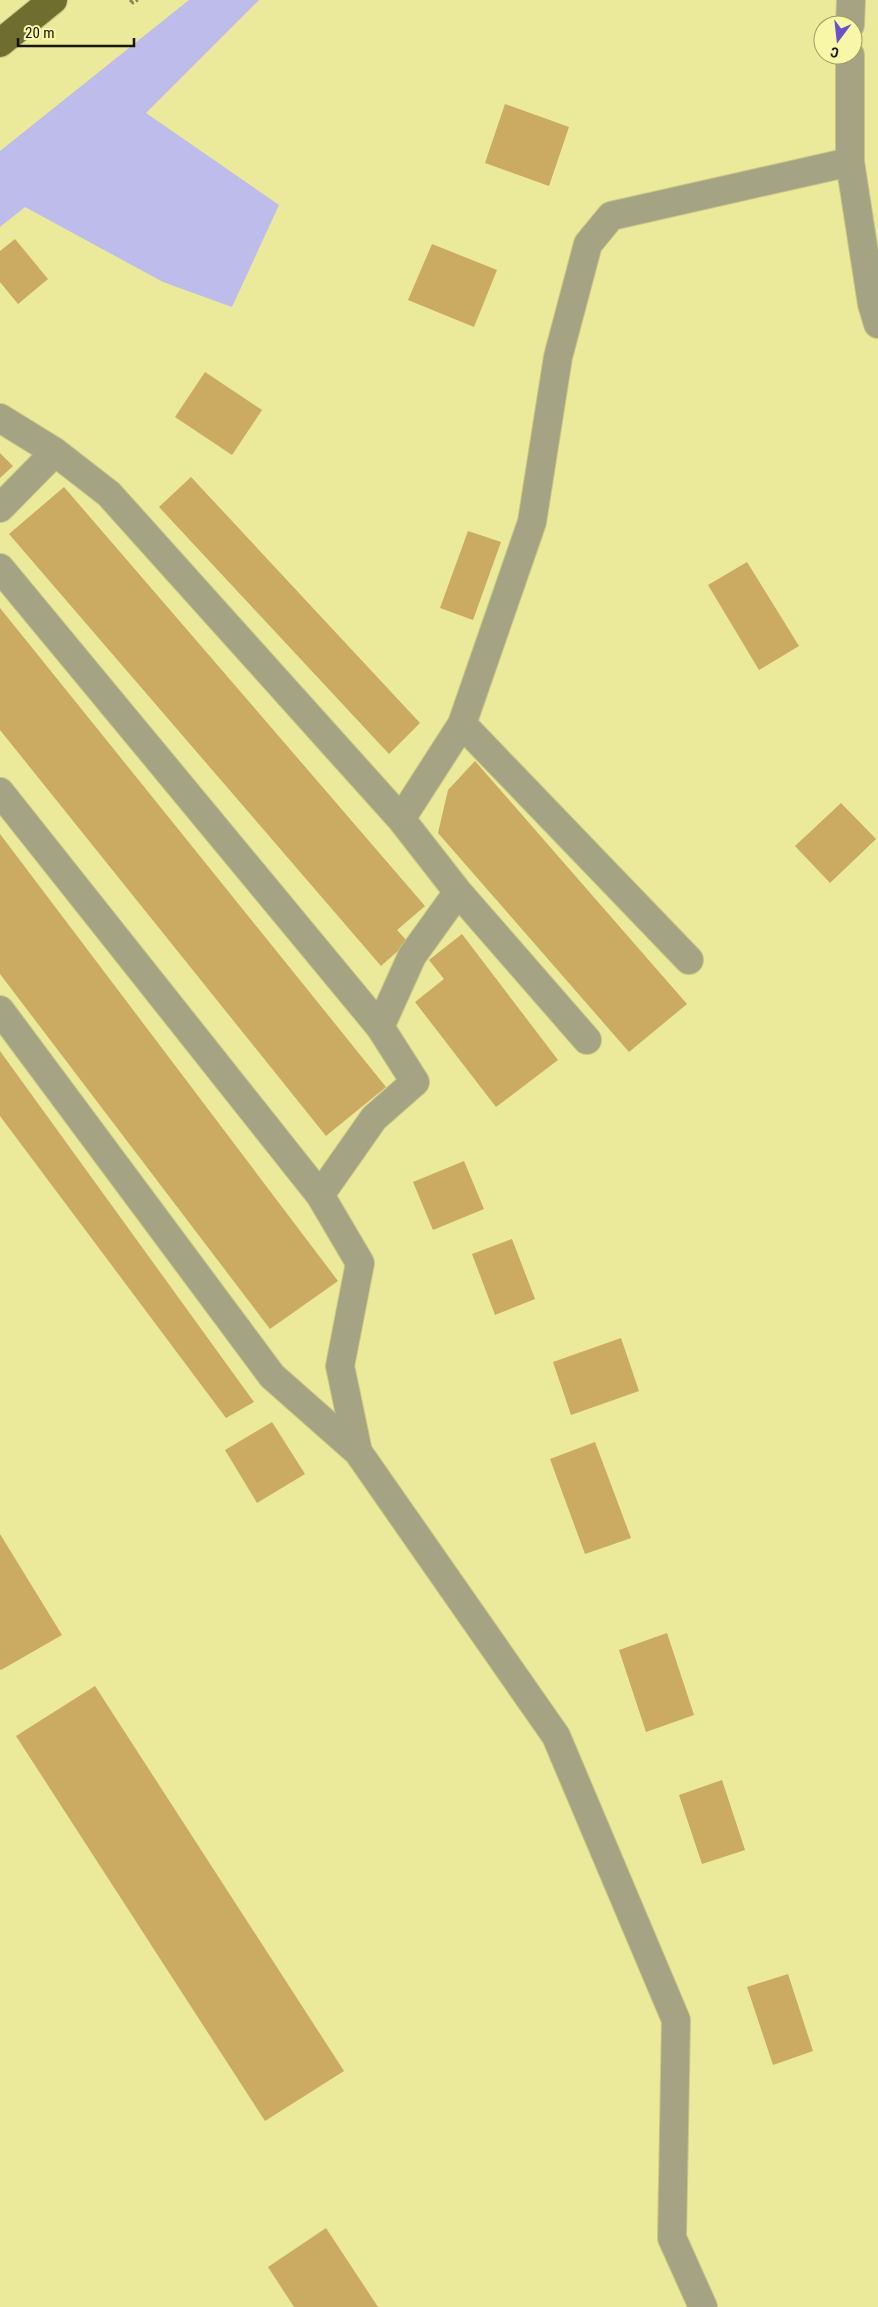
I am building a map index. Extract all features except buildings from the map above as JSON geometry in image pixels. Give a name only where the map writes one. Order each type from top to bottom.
[{"type":"main road","points":[[0,43],[53,0]]},
{"type":"street","points":[[850,15],[851,0]]},
{"type":"street","points":[[850,65],[850,162],[872,304],[878,324]]},
{"type":"street","points":[[401,819],[462,724],[532,522],[558,357],[588,244],[612,216],[850,162]]},
{"type":"street","points":[[0,418],[55,452],[110,494],[401,819],[458,892],[587,1040]]},
{"type":"street","points":[[0,508],[55,452]]},
{"type":"street","points":[[0,568],[380,1027],[415,1082],[374,1118],[320,1195]]},
{"type":"street","points":[[462,724],[689,960]]},
{"type":"street","points":[[0,792],[320,1195],[360,1262],[340,1366],[358,1452]]},
{"type":"street","points":[[380,1027],[412,956],[458,892]]},
{"type":"street","points":[[0,1010],[272,1376],[358,1452],[556,1736],[676,2020],[672,2238],[703,2307]]},
{"type":"path","points":[[130,0],[133,3],[138,0]]},
{"type":"shaded area","points":[[189,0],[259,0],[146,113],[279,205],[232,307],[163,282],[25,207],[0,227],[0,151]]}]
